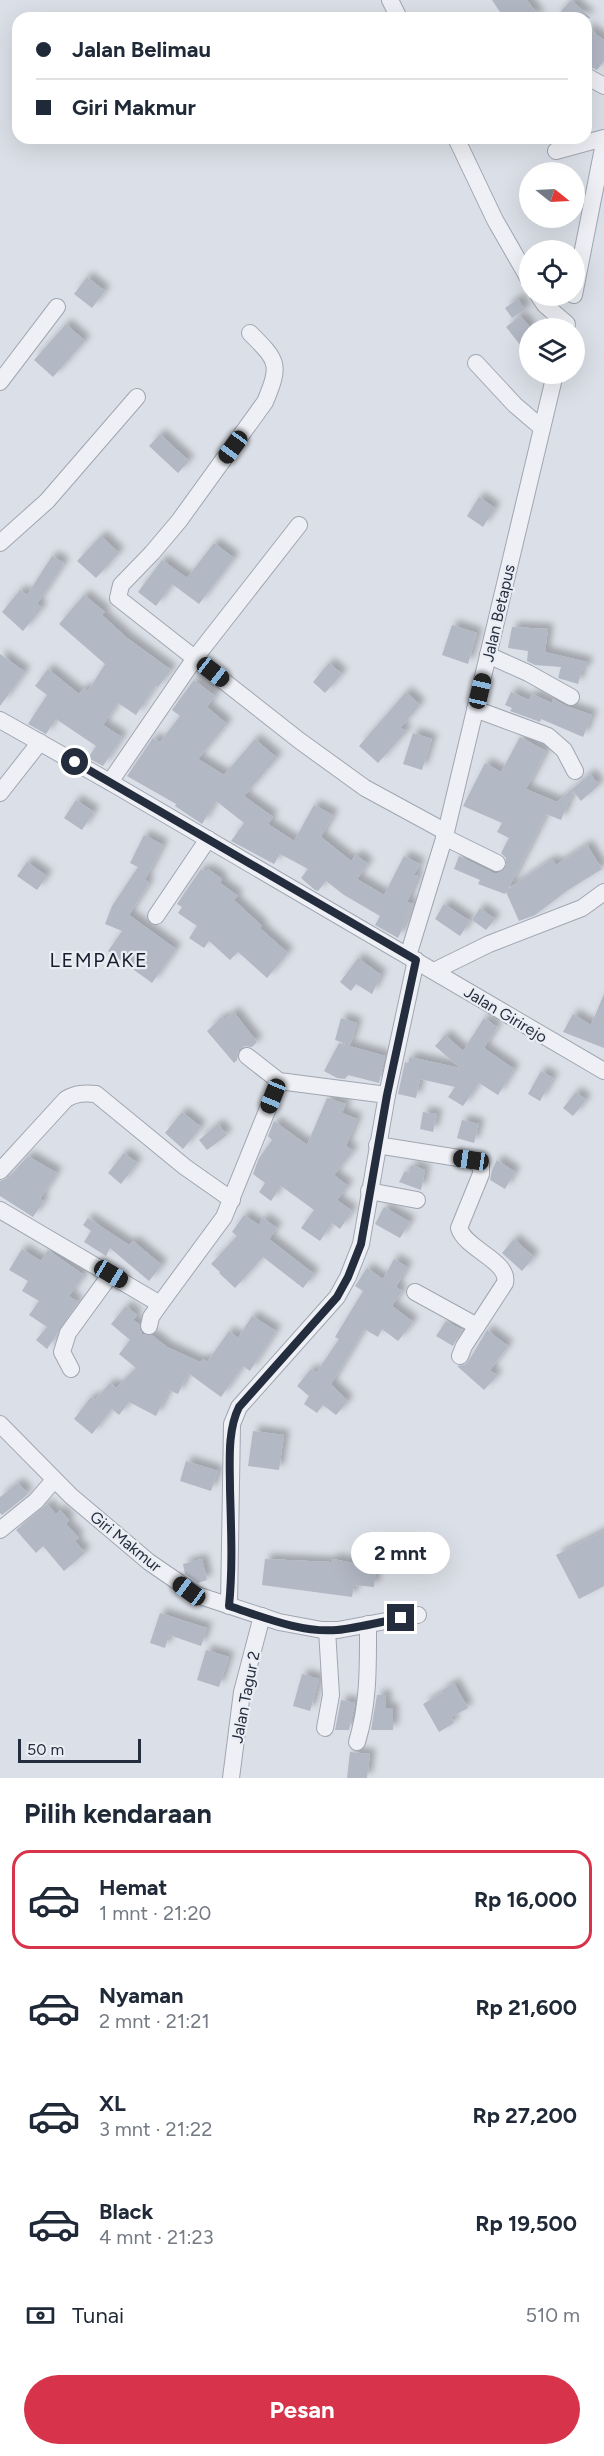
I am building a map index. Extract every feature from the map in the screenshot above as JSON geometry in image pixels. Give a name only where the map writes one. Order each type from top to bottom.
[{"type":"street","points":[[585,240],[604,143]]},
{"type":"street","points":[[459,144],[495,220],[519,262]]},
{"type":"street","points":[[556,152],[583,144]]},
{"type":"street","points":[[546,306],[559,318]]},
{"type":"street","points":[[0,382],[57,307]]},
{"type":"street","points":[[250,333],[273,356],[275,364],[272,386],[265,402],[179,520],[152,553],[121,585],[117,593],[122,603],[300,741],[365,788],[497,864]]},
{"type":"street","points":[[476,363],[515,405],[542,428]]},
{"type":"street","name":"Jalan Betapus","points":[[229,1606],[232,1424],[244,1400],[337,1297],[361,1244],[412,958],[445,834],[553,384]]},
{"type":"street","points":[[0,543],[47,501],[137,397]]},
{"type":"street","points":[[110,782],[195,658],[299,525]]},
{"type":"street","points":[[488,655],[528,673],[571,697]]},
{"type":"street","points":[[475,709],[548,736],[564,750],[575,771]]},
{"type":"street","name":"Jalan Girirejo","points":[[0,720],[604,1071]]},
{"type":"street","points":[[0,793],[40,742]]},
{"type":"street","points":[[156,916],[208,839]]},
{"type":"street","points":[[434,971],[489,944],[582,908],[604,892]]},
{"type":"street","points":[[247,1056],[279,1081],[387,1095]]},
{"type":"street","points":[[149,1326],[151,1317],[224,1217],[279,1081]]},
{"type":"street","points":[[0,1171],[66,1099],[75,1094],[96,1094],[185,1167],[232,1200]]},
{"type":"street","points":[[377,1145],[471,1160],[481,1166],[481,1174],[459,1228],[465,1239],[502,1269],[507,1277],[460,1356]]},
{"type":"street","points":[[369,1191],[417,1200]]},
{"type":"street","points":[[0,1210],[160,1304]]},
{"type":"street","points":[[71,1369],[62,1352],[68,1333],[111,1274]]},
{"type":"street","points":[[415,1292],[477,1326]]},
{"type":"street","name":"Giri Makmur","points":[[0,1424],[54,1480],[149,1562],[189,1591],[229,1606],[300,1627],[327,1630],[418,1615]]},
{"type":"street","points":[[0,1530],[36,1501],[54,1480]]},
{"type":"street","name":"Jalan Tagur 2","points":[[231,1778],[242,1692],[262,1616]]},
{"type":"street","points":[[357,1742],[364,1718],[368,1686],[368,1624]]},
{"type":"street","points":[[325,1728],[331,1695],[327,1630]]},
{"type":"building","points":[[492,0],[527,0],[536,12],[500,12]]},
{"type":"building","points":[[571,0],[584,12],[560,12]]},
{"type":"building","points":[[592,31],[604,40],[604,61],[597,70],[592,68]]},
{"type":"building","points":[[87,277],[105,291],[92,308],[74,294]]},
{"type":"building","points":[[518,299],[519,306],[522,306],[525,310],[512,318],[505,308]]},
{"type":"building","points":[[520,316],[522,318],[519,318],[519,343],[506,327]]},
{"type":"building","points":[[66,324],[85,341],[53,377],[34,360]]},
{"type":"building","points":[[160,434],[189,461],[178,473],[149,446]]},
{"type":"building","points":[[479,497],[495,508],[483,527],[467,516]]},
{"type":"building","points":[[101,536],[119,553],[96,578],[77,561]]},
{"type":"building","points":[[214,543],[234,558],[199,604],[172,584],[156,606],[138,592],[162,560],[187,578]]},
{"type":"building","points":[[52,556],[64,563],[37,604],[42,608],[23,631],[2,612],[20,590],[27,595]]},
{"type":"building","points":[[84,595],[105,612],[102,615],[127,638],[171,670],[158,687],[156,686],[151,692],[136,715],[118,703],[103,725],[122,737],[103,766],[88,758],[96,746],[56,719],[46,734],[28,724],[47,695],[35,686],[48,669],[79,694],[84,688],[88,691],[105,664],[59,624]]},
{"type":"building","points":[[452,625],[477,633],[468,664],[442,655]]},
{"type":"building","points":[[512,627],[548,629],[545,652],[587,662],[586,670],[582,669],[578,684],[558,678],[561,667],[535,665],[527,661],[528,651],[508,648]]},
{"type":"building","points":[[0,654],[25,672],[0,706]]},
{"type":"building","points":[[329,663],[342,674],[325,693],[313,682]]},
{"type":"building","points":[[194,680],[215,696],[207,707],[227,724],[198,759],[224,775],[255,739],[277,758],[244,796],[273,817],[268,824],[294,841],[314,805],[333,815],[321,837],[351,861],[356,855],[368,864],[357,879],[384,895],[404,856],[420,864],[414,875],[418,876],[407,902],[413,904],[398,938],[375,925],[380,916],[344,895],[326,881],[318,891],[315,890],[301,878],[308,869],[280,854],[274,864],[231,841],[244,823],[216,801],[202,824],[175,806],[176,804],[127,776],[153,738],[160,742],[180,716],[172,710]]},
{"type":"building","points":[[406,692],[420,705],[400,728],[407,731],[378,763],[359,746]]},
{"type":"building","points":[[511,692],[529,700],[532,694],[552,703],[553,699],[592,715],[583,737],[541,719],[540,722],[510,711],[512,708],[505,705]]},
{"type":"building","points":[[413,733],[432,739],[422,770],[403,764]]},
{"type":"building","points":[[520,737],[546,751],[526,789],[557,802],[590,774],[599,785],[581,801],[573,791],[561,820],[546,814],[508,889],[548,862],[553,860],[556,865],[587,845],[602,869],[568,890],[535,915],[519,921],[506,892],[505,894],[478,884],[480,880],[454,869],[459,856],[493,873],[506,868],[506,858],[501,853],[509,838],[497,832],[502,823],[463,806],[485,763],[501,772]]},
{"type":"building","points":[[76,800],[94,812],[82,830],[64,818]]},
{"type":"building","points":[[144,835],[163,845],[145,880],[149,883],[129,915],[176,949],[152,983],[108,951],[122,931],[105,924],[112,906],[138,867],[130,863]]},
{"type":"building","points":[[27,862],[47,876],[37,890],[17,876]]},
{"type":"building","points":[[201,869],[206,872],[208,869],[222,879],[220,883],[238,896],[234,900],[288,953],[267,978],[238,952],[230,960],[209,941],[204,948],[189,938],[197,926],[178,913],[182,907],[177,904]]},
{"type":"building","points":[[444,904],[470,921],[460,936],[435,919]]},
{"type":"building","points":[[480,908],[495,919],[486,930],[472,920]]},
{"type":"building","points":[[358,958],[381,975],[372,994],[356,984],[351,991],[340,982]]},
{"type":"building","points":[[604,994],[604,1048],[563,1032],[573,1014],[591,1025]]},
{"type":"building","points":[[234,1012],[257,1042],[252,1047],[244,1046],[239,1049],[237,1060],[234,1063],[207,1031],[222,1017],[224,1020]]},
{"type":"building","points":[[341,1018],[357,1023],[350,1045],[335,1040]]},
{"type":"building","points":[[484,1018],[497,1027],[484,1048],[514,1069],[498,1095],[479,1083],[463,1106],[448,1097],[455,1087],[420,1079],[416,1098],[398,1094],[405,1062],[408,1063],[410,1057],[460,1068],[435,1046],[445,1035],[463,1051]]},
{"type":"building","points":[[339,1043],[385,1056],[379,1083],[348,1075],[345,1079],[337,1078],[324,1071]]},
{"type":"building","points":[[541,1071],[553,1078],[540,1101],[528,1094]]},
{"type":"building","points":[[576,1092],[586,1100],[573,1116],[563,1108]]},
{"type":"building","points":[[327,1098],[346,1104],[342,1113],[357,1119],[346,1146],[353,1151],[334,1175],[348,1186],[337,1200],[352,1211],[340,1229],[332,1223],[320,1241],[301,1228],[314,1210],[281,1186],[271,1201],[259,1192],[265,1183],[253,1174],[259,1158],[272,1140],[268,1136],[274,1121],[307,1145]]},
{"type":"building","points":[[182,1112],[201,1127],[183,1149],[165,1133]]},
{"type":"building","points":[[423,1112],[437,1114],[433,1132],[420,1129]]},
{"type":"building","points":[[462,1120],[479,1124],[474,1143],[457,1138]]},
{"type":"building","points":[[218,1124],[227,1135],[207,1150],[199,1140]]},
{"type":"building","points":[[124,1153],[137,1163],[121,1184],[108,1173]]},
{"type":"building","points":[[28,1156],[57,1173],[40,1199],[44,1201],[33,1217],[0,1196],[0,1181],[8,1178]]},
{"type":"building","points":[[497,1160],[515,1172],[505,1189],[490,1180]]},
{"type":"building","points":[[411,1165],[425,1170],[421,1190],[399,1182],[405,1171],[409,1173]]},
{"type":"building","points":[[384,1207],[410,1222],[400,1238],[375,1224]]},
{"type":"building","points":[[244,1215],[259,1225],[263,1218],[277,1228],[269,1239],[314,1274],[303,1288],[263,1257],[235,1288],[211,1264],[237,1236],[232,1232]]},
{"type":"building","points":[[88,1218],[129,1245],[133,1241],[162,1265],[149,1281],[110,1248],[106,1256],[84,1242],[91,1231],[83,1225]]},
{"type":"building","points":[[514,1239],[534,1257],[522,1271],[502,1253]]},
{"type":"building","points":[[22,1249],[41,1261],[48,1250],[84,1275],[69,1296],[78,1302],[47,1349],[36,1340],[47,1327],[29,1315],[39,1301],[22,1291],[28,1281],[9,1270]]},
{"type":"building","points":[[394,1259],[407,1267],[396,1287],[402,1291],[392,1306],[413,1322],[398,1341],[382,1329],[378,1337],[364,1329],[331,1384],[348,1401],[336,1415],[323,1405],[317,1413],[304,1404],[309,1396],[297,1386],[311,1369],[316,1373],[339,1339],[335,1337],[363,1291],[355,1286],[367,1268],[383,1279]]},
{"type":"building","points":[[126,1306],[137,1315],[133,1320],[139,1324],[142,1334],[153,1336],[167,1347],[200,1362],[203,1359],[207,1362],[229,1331],[238,1338],[252,1316],[276,1331],[250,1371],[243,1366],[221,1397],[188,1373],[178,1394],[169,1390],[156,1416],[129,1402],[119,1415],[112,1409],[92,1434],[74,1419],[91,1397],[95,1400],[110,1383],[116,1388],[136,1368],[119,1354],[130,1340],[111,1324]]},
{"type":"building","points":[[446,1321],[462,1330],[453,1346],[436,1336]]},
{"type":"building","points":[[487,1330],[508,1346],[490,1370],[497,1376],[484,1390],[457,1366],[467,1364]]},
{"type":"building","points":[[253,1431],[284,1435],[279,1470],[248,1466]]},
{"type":"building","points":[[186,1461],[218,1471],[211,1491],[180,1481]]},
{"type":"building","points":[[18,1483],[28,1494],[2,1515],[0,1497]]},
{"type":"building","points":[[47,1504],[56,1514],[60,1510],[69,1520],[66,1524],[79,1538],[75,1541],[85,1553],[64,1571],[43,1546],[36,1553],[16,1530]]},
{"type":"building","points":[[604,1531],[604,1586],[579,1599],[556,1555]]},
{"type":"building","points":[[202,1559],[207,1580],[198,1583],[185,1574],[183,1564]]},
{"type":"building","points":[[265,1559],[331,1562],[332,1559],[376,1567],[374,1587],[354,1585],[352,1597],[262,1585]]},
{"type":"building","points":[[160,1613],[207,1628],[201,1646],[169,1635],[165,1648],[150,1643]]},
{"type":"building","points":[[206,1650],[229,1657],[219,1687],[197,1680]]},
{"type":"building","points":[[302,1674],[319,1679],[310,1711],[293,1706]]},
{"type":"building","points":[[454,1683],[468,1708],[451,1717],[454,1723],[439,1732],[423,1704]]},
{"type":"building","points":[[377,1695],[386,1695],[386,1708],[393,1708],[393,1730],[371,1730]]},
{"type":"building","points":[[341,1700],[355,1703],[349,1730],[335,1730]]},
{"type":"building","points":[[350,1752],[370,1754],[367,1778],[347,1778]]},
{"type":"district","name":"LEMPAKE","points":[[99,960]]},
{"type":"route","points":[[75,762],[416,960],[375,1155],[361,1244],[354,1263],[337,1297],[239,1407],[232,1424],[230,1463],[231,1584],[229,1606],[279,1622],[322,1630],[338,1630],[401,1618]]}]
